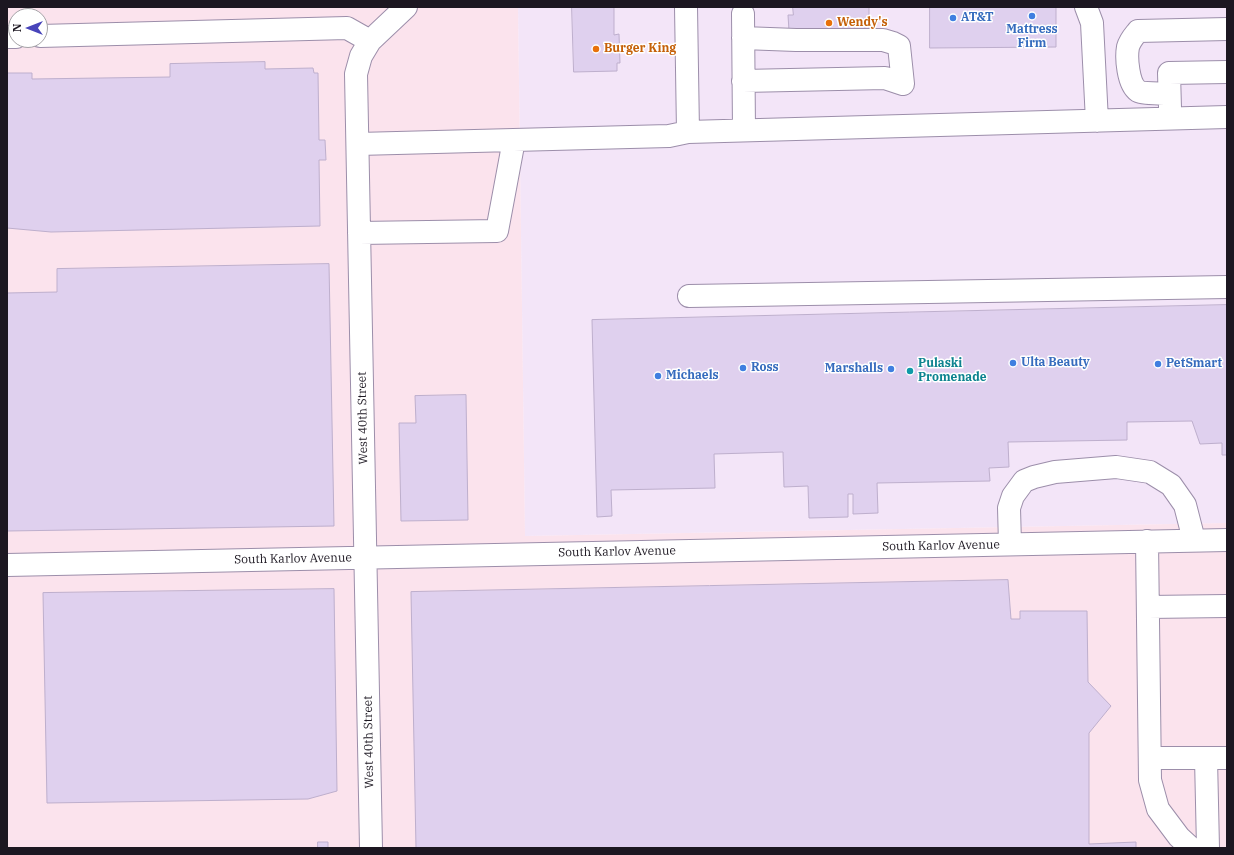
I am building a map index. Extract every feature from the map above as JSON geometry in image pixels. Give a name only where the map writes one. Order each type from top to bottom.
[{"type":"street","name":"West 40th Street","points":[[371,848],[356,74],[361,56],[370,41],[406,7]]},
{"type":"street","points":[[686,7],[688,132]]},
{"type":"street","points":[[1091,12],[1097,121]]},
{"type":"street","points":[[743,14],[744,130]]},
{"type":"street","points":[[48,36],[347,28],[370,41]]},
{"type":"street","points":[[1169,94],[1139,92],[1132,85],[1128,74],[1128,47],[1132,38],[1138,31],[1227,29]]},
{"type":"street","points":[[743,38],[796,40],[883,40],[899,46],[903,84],[885,78],[743,81]]},
{"type":"street","points":[[1171,119],[1169,73],[1227,72]]},
{"type":"street","points":[[358,144],[669,136],[688,132],[744,130],[1227,117]]},
{"type":"street","points":[[359,233],[496,230],[514,140]]},
{"type":"street","points":[[689,296],[1227,287]]},
{"type":"street","points":[[1010,544],[1009,508],[1013,496],[1024,481],[1055,472],[1116,467],[1150,472],[1172,485],[1185,505],[1194,540]]},
{"type":"street","name":"South Karlov Avenue","points":[[7,565],[1227,540]]},
{"type":"street","points":[[1147,541],[1150,780],[1158,809],[1180,837],[1191,848]]},
{"type":"street","points":[[1148,607],[1227,606]]},
{"type":"street","points":[[1150,758],[1217,758],[1208,848]]},
{"type":"shaded area","points":[[7,7],[518,7],[525,536],[1227,523],[1227,848],[7,848]]},
{"type":"shaded area","name":"Pulaski Promenade","points":[[518,7],[1227,7],[1227,523],[525,536]]},
{"type":"building","name":"Burger King","points":[[572,7],[614,7],[614,35],[619,34],[620,63],[617,63],[617,71],[574,72]]},
{"type":"building","name":"Wendy's","points":[[793,7],[869,7],[869,30],[789,31],[788,15],[793,15]]},
{"type":"building","points":[[930,7],[1056,7],[1056,47],[930,48]]},
{"type":"building","points":[[265,62],[265,69],[313,68],[314,73],[318,73],[319,140],[325,140],[326,160],[319,160],[320,226],[51,232],[7,228],[7,73],[32,73],[32,79],[170,77],[170,64]]},
{"type":"building","points":[[329,264],[334,526],[7,531],[7,293],[57,292],[57,269]]},
{"type":"building","name":"Pulaski Promenade","points":[[1227,305],[1227,455],[1222,455],[1222,443],[1200,444],[1192,421],[1127,422],[1127,440],[1008,442],[1009,467],[989,468],[990,481],[877,483],[878,513],[853,514],[853,494],[848,494],[848,517],[809,518],[808,486],[784,487],[783,452],[714,454],[715,488],[611,490],[612,516],[597,517],[592,320]]},
{"type":"building","points":[[466,395],[468,520],[401,521],[399,423],[416,423],[415,396]]},
{"type":"building","points":[[1008,580],[1011,619],[1020,619],[1020,611],[1087,611],[1088,682],[1111,706],[1089,733],[1089,844],[1136,842],[1136,848],[416,848],[411,592]]},
{"type":"building","points":[[334,589],[337,791],[308,799],[47,803],[43,593]]},
{"type":"building","points":[[318,842],[328,842],[328,848],[318,848]]},
{"type":"place","name":"Mattress Firm","points":[[1032,16]]},
{"type":"place","name":"AT&T","points":[[953,18]]},
{"type":"place","name":"Wendy's","points":[[829,23]]},
{"type":"place","name":"Burger King","points":[[596,49]]},
{"type":"place","name":"Ulta Beauty","points":[[1013,363]]},
{"type":"place","name":"PetSmart","points":[[1158,364]]},
{"type":"place","name":"Ross","points":[[743,368]]},
{"type":"place","name":"Marshalls","points":[[891,369]]},
{"type":"place","name":"Pulaski Promenade","points":[[910,371]]},
{"type":"place","name":"Michaels","points":[[658,376]]}]
